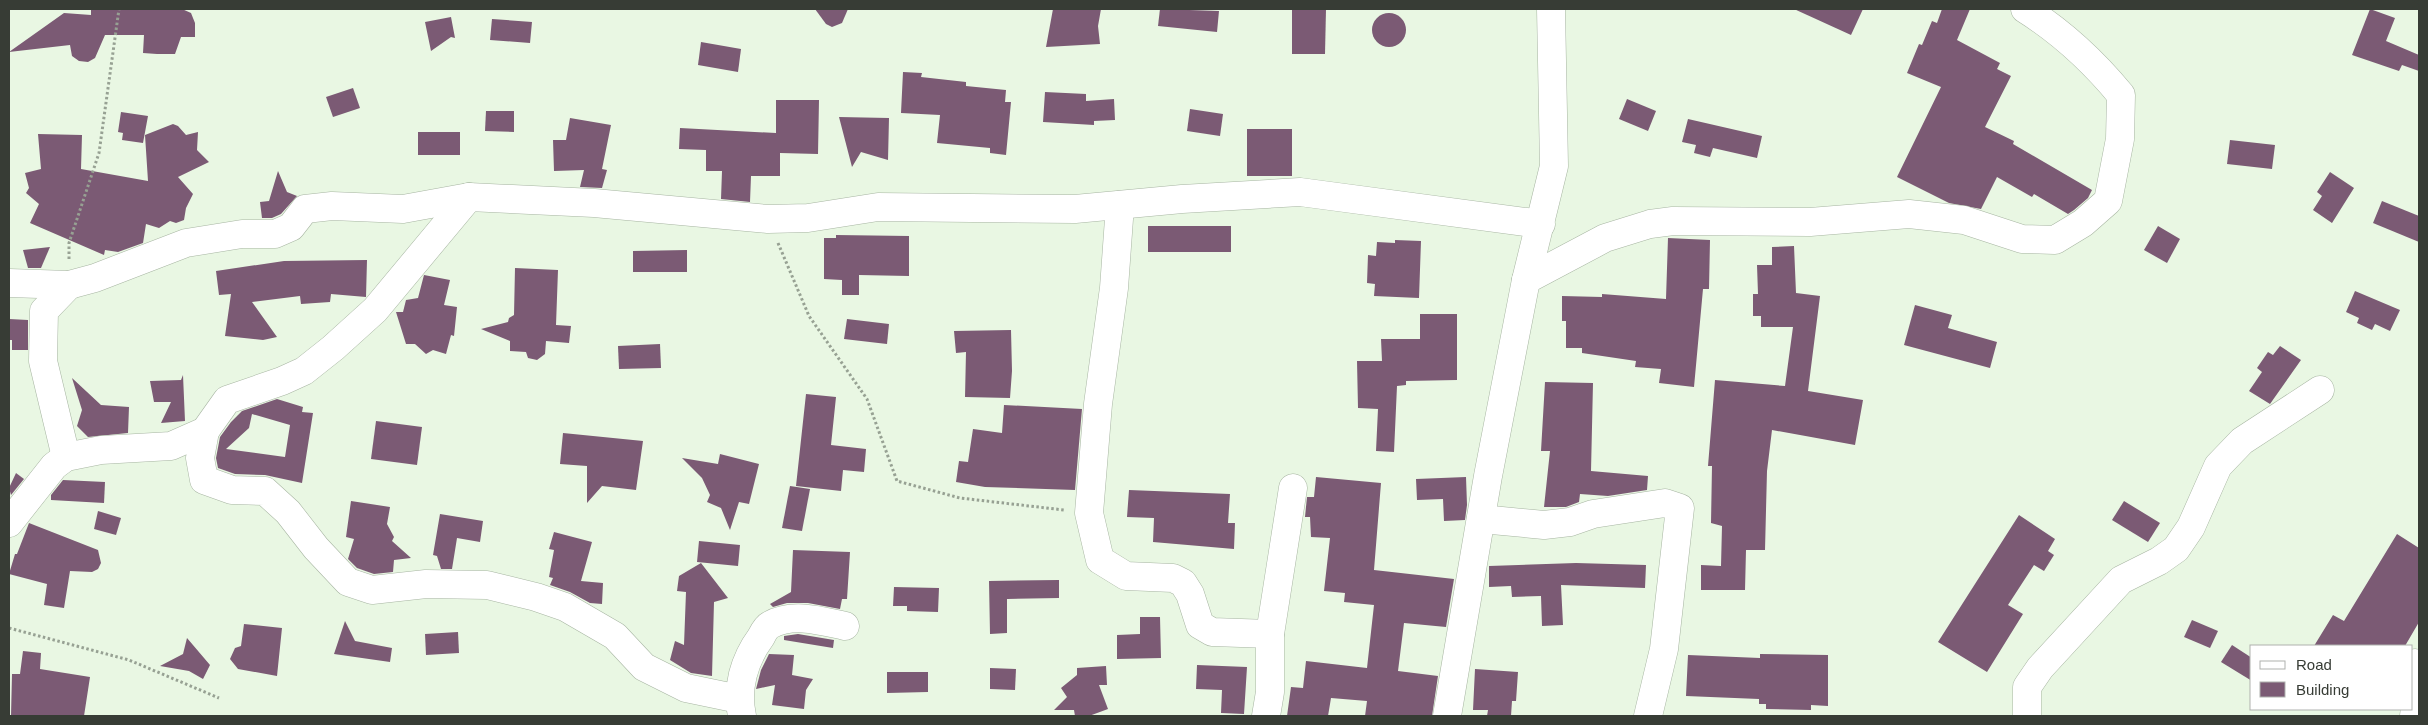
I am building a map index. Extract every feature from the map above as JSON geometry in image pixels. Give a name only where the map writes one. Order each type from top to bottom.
[{"type":"street","points":[[1448,716],[1481,520],[1526,280],[1554,166],[1550,9]]},
{"type":"street","points":[[1526,280],[1605,238],[1650,224],[1673,221],[1810,222],[1910,214],[1964,220],[2022,239],[2055,240],[2083,223],[2108,201],[2120,139],[2122,95],[2097,66],[2069,39],[2026,9]]},
{"type":"street","points":[[9,283],[69,285],[95,278],[186,243],[242,234],[275,234],[292,227],[305,209],[332,206],[403,209],[469,197],[594,203],[768,219],[808,218],[878,207],[1074,209],[1300,192],[1541,224]]},
{"type":"street","points":[[469,197],[375,310],[347,336],[304,371],[282,381],[227,400],[205,431],[200,458],[204,480],[232,490],[265,491],[288,512],[316,548],[348,582],[372,590],[426,584],[487,585],[536,597],[565,607],[615,636],[644,667],[686,688],[740,708],[745,665],[753,647],[769,626],[791,619],[813,619],[845,626]]},
{"type":"street","points":[[1120,205],[1114,288],[1098,404],[1089,513],[1100,560],[1126,576],[1173,578],[1183,583],[1190,594],[1200,625],[1212,632],[1270,634]]},
{"type":"street","points":[[66,457],[44,362],[44,311],[69,285]]},
{"type":"street","points":[[2027,716],[2027,687],[2040,668],[2121,580],[2159,561],[2176,549],[2191,527],[2218,466],[2242,441],[2320,390]]},
{"type":"street","points":[[9,523],[54,466],[66,457],[101,450],[171,446],[205,431]]},
{"type":"street","points":[[1266,716],[1270,692],[1270,634],[1293,488]]},
{"type":"street","points":[[1481,520],[1544,524],[1570,522],[1593,514],[1665,503],[1680,508],[1664,649],[1648,716]]},
{"type":"street","points":[[2414,662],[2418,684],[2414,716]]},
{"type":"path","points":[[69,285],[69,244],[99,153],[119,9]]},
{"type":"path","points":[[768,219],[809,316],[867,399],[897,481],[960,498],[1089,513]]},
{"type":"path","points":[[9,628],[129,660],[219,698]]},
{"type":"building","points":[[91,9],[182,9],[191,13],[195,23],[195,37],[181,37],[175,54],[157,54],[143,53],[144,35],[105,35],[95,58],[88,62],[79,61],[72,56],[70,45],[9,52],[64,13],[91,15]]},
{"type":"building","points":[[815,9],[848,9],[842,23],[832,27],[826,24]]},
{"type":"building","points":[[1053,9],[1101,9],[1098,26],[1100,44],[1046,47]]},
{"type":"building","points":[[1160,9],[1219,11],[1217,32],[1158,26]]},
{"type":"building","points":[[1292,9],[1326,9],[1325,54],[1292,54]]},
{"type":"building","points":[[1794,9],[1863,9],[1851,35]]},
{"type":"building","points":[[1942,9],[1970,9],[1957,40],[2000,63],[1997,69],[2011,76],[1985,127],[2014,141],[2013,144],[2092,190],[2088,198],[2068,214],[2034,194],[2032,197],[1997,177],[1981,209],[1949,203],[1897,177],[1941,87],[1907,73],[1919,44],[1922,45],[1932,21],[1937,23]]},
{"type":"building","points":[[2370,9],[2395,18],[2386,41],[2419,55],[2419,71],[2402,65],[2399,71],[2352,55]]},
{"type":"building","points":[[1389,13],[1396,14],[1401,18],[1405,23],[1405,37],[1401,42],[1396,46],[1389,47],[1382,46],[1377,42],[1373,37],[1372,30],[1373,23],[1377,18],[1382,14]]},
{"type":"building","points":[[451,17],[455,38],[451,37],[431,51],[425,22]]},
{"type":"building","points":[[492,19],[532,22],[530,43],[490,40]]},
{"type":"building","points":[[701,42],[741,49],[738,72],[698,65]]},
{"type":"building","points":[[903,72],[922,73],[921,77],[966,82],[966,86],[1006,90],[1005,102],[1011,102],[1006,155],[990,153],[990,148],[937,143],[940,115],[901,113]]},
{"type":"building","points":[[353,88],[360,108],[333,117],[326,97]]},
{"type":"building","points":[[1045,92],[1086,94],[1086,101],[1114,99],[1115,120],[1094,121],[1094,125],[1043,122]]},
{"type":"building","points":[[1627,99],[1656,111],[1648,131],[1619,119]]},
{"type":"building","points":[[776,100],[819,100],[818,154],[780,153],[780,176],[751,176],[750,202],[721,199],[722,171],[706,171],[706,150],[679,149],[680,128],[776,133]]},
{"type":"building","points":[[1190,109],[1223,114],[1220,136],[1187,131]]},
{"type":"building","points":[[486,111],[514,111],[514,132],[485,131]]},
{"type":"building","points":[[121,112],[148,116],[143,143],[122,140],[123,133],[118,132]]},
{"type":"building","points":[[839,117],[889,118],[888,160],[861,152],[852,167]]},
{"type":"building","points":[[570,118],[611,125],[602,169],[607,170],[602,188],[580,187],[584,170],[554,171],[553,140],[566,140]]},
{"type":"building","points":[[1688,119],[1762,136],[1757,158],[1713,148],[1710,157],[1694,153],[1696,145],[1682,142]]},
{"type":"building","points":[[173,124],[178,126],[186,135],[198,132],[197,150],[209,162],[178,177],[193,194],[186,208],[184,220],[176,223],[170,221],[159,228],[146,224],[143,243],[118,252],[105,250],[104,255],[30,223],[39,204],[26,193],[29,188],[25,173],[41,169],[38,134],[82,135],[81,169],[148,181],[145,135]]},
{"type":"building","points":[[1247,129],[1292,129],[1292,176],[1247,176]]},
{"type":"building","points":[[418,132],[460,132],[460,155],[418,155]]},
{"type":"building","points":[[2230,140],[2275,145],[2272,169],[2227,164]]},
{"type":"building","points":[[278,171],[287,192],[297,196],[281,214],[272,218],[262,218],[260,202],[269,201]]},
{"type":"building","points":[[2330,172],[2354,188],[2332,223],[2313,210],[2322,196],[2317,192]]},
{"type":"building","points":[[2382,201],[2419,216],[2419,242],[2373,223]]},
{"type":"building","points":[[1148,226],[1231,226],[1231,252],[1148,252]]},
{"type":"building","points":[[2158,226],[2180,239],[2167,263],[2144,250]]},
{"type":"building","points":[[836,235],[909,236],[909,276],[859,275],[859,295],[842,295],[842,280],[824,279],[824,238],[836,238]]},
{"type":"building","points":[[1668,238],[1710,240],[1709,289],[1703,289],[1694,387],[1659,383],[1661,369],[1635,367],[1636,361],[1582,353],[1582,348],[1566,348],[1566,321],[1562,321],[1562,296],[1602,297],[1602,294],[1666,299]]},
{"type":"building","points":[[1395,240],[1421,241],[1419,298],[1374,296],[1375,284],[1367,283],[1368,255],[1376,256],[1377,242],[1395,243]]},
{"type":"building","points":[[1794,246],[1796,293],[1820,296],[1808,391],[1863,400],[1855,445],[1772,430],[1767,471],[1765,550],[1746,550],[1745,590],[1701,590],[1701,565],[1721,566],[1722,526],[1711,523],[1712,466],[1708,466],[1715,380],[1785,386],[1793,327],[1761,327],[1761,316],[1753,316],[1753,294],[1758,294],[1757,265],[1772,265],[1772,247]]},
{"type":"building","points":[[50,247],[41,268],[28,268],[23,250]]},
{"type":"building","points":[[687,250],[687,272],[633,272],[633,251]]},
{"type":"building","points":[[367,260],[366,297],[331,294],[330,302],[301,304],[300,296],[252,302],[277,337],[263,340],[225,336],[231,294],[219,295],[216,271],[284,261]]},
{"type":"building","points":[[515,268],[558,270],[556,325],[571,326],[569,343],[546,341],[545,354],[537,360],[528,358],[526,352],[510,351],[510,341],[481,329],[508,322],[509,318],[514,315]]},
{"type":"building","points":[[424,275],[450,280],[444,305],[457,307],[454,336],[451,335],[446,354],[433,350],[426,354],[415,344],[406,344],[396,312],[403,312],[406,300],[418,298]]},
{"type":"building","points":[[2355,291],[2400,310],[2390,331],[2375,324],[2372,330],[2357,323],[2359,318],[2346,312]]},
{"type":"building","points":[[1915,305],[1952,315],[1948,328],[1997,342],[1990,368],[1904,345]]},
{"type":"building","points":[[1420,314],[1457,314],[1457,380],[1406,381],[1406,385],[1397,386],[1394,452],[1376,451],[1378,409],[1358,408],[1357,361],[1382,361],[1381,339],[1420,339]]},
{"type":"building","points":[[9,319],[28,320],[28,350],[12,350],[12,340],[9,340]]},
{"type":"building","points":[[847,319],[889,324],[887,344],[844,339]]},
{"type":"building","points":[[1011,330],[1012,371],[1010,398],[965,397],[966,352],[956,353],[954,331]]},
{"type":"building","points":[[660,344],[661,368],[619,369],[618,346]]},
{"type":"building","points":[[2280,346],[2301,360],[2270,404],[2249,391],[2262,372],[2257,368],[2268,352],[2273,355]]},
{"type":"building","points":[[183,375],[185,421],[161,423],[171,402],[154,402],[150,381],[181,380]]},
{"type":"building","points":[[72,378],[101,405],[129,407],[128,433],[88,437],[77,426],[82,410]]},
{"type":"building","points":[[1545,382],[1593,383],[1591,471],[1648,476],[1647,490],[1608,496],[1580,494],[1579,502],[1566,507],[1544,507],[1550,451],[1541,451]]},
{"type":"building","points":[[806,394],[836,397],[831,445],[866,449],[864,472],[843,470],[841,491],[796,486]]},
{"type":"building","points":[[277,399],[303,407],[302,412],[313,413],[302,483],[265,475],[235,474],[218,468],[216,458],[220,437],[242,411]],"holes":[[[252,414],[290,425],[285,457],[226,449],[249,428]]]},
{"type":"building","points":[[1004,405],[1082,409],[1075,490],[985,487],[956,482],[959,461],[968,462],[973,429],[1002,433]]},
{"type":"building","points":[[376,421],[422,427],[417,465],[371,459]]},
{"type":"building","points":[[563,433],[643,441],[636,490],[602,486],[587,503],[587,466],[560,464]]},
{"type":"building","points":[[720,454],[759,464],[749,504],[739,502],[730,530],[721,508],[707,502],[710,495],[702,478],[682,458],[718,464]]},
{"type":"building","points":[[16,473],[24,479],[11,495],[9,488]]},
{"type":"building","points":[[1316,477],[1381,483],[1374,570],[1454,579],[1446,627],[1404,623],[1398,671],[1438,676],[1432,716],[1365,716],[1367,701],[1331,698],[1328,716],[1287,716],[1291,687],[1303,688],[1306,661],[1367,668],[1374,605],[1344,602],[1345,593],[1324,591],[1330,538],[1311,537],[1310,517],[1305,517],[1307,497],[1314,497]]},
{"type":"building","points":[[1466,477],[1467,505],[1465,520],[1444,521],[1443,499],[1417,500],[1416,479]]},
{"type":"building","points":[[63,480],[105,482],[104,503],[51,500],[51,495]]},
{"type":"building","points":[[790,486],[810,489],[802,531],[782,528]]},
{"type":"building","points":[[1129,490],[1230,494],[1228,523],[1235,523],[1234,549],[1153,542],[1154,518],[1127,517]]},
{"type":"building","points":[[351,501],[390,507],[387,524],[394,537],[392,541],[411,558],[394,560],[393,572],[374,574],[357,568],[348,559],[354,539],[346,537]]},
{"type":"building","points":[[2124,501],[2160,523],[2148,542],[2112,520]]},
{"type":"building","points":[[98,511],[121,518],[116,535],[94,529]]},
{"type":"building","points":[[440,514],[483,521],[480,542],[457,538],[452,569],[441,569],[437,556],[433,555]]},
{"type":"building","points":[[2019,515],[2055,539],[2048,551],[2054,555],[2044,571],[2034,565],[2008,605],[2023,614],[1987,672],[1938,642]]},
{"type":"building","points":[[29,523],[98,550],[101,563],[98,569],[92,572],[70,571],[64,608],[44,605],[47,584],[9,574],[15,554],[17,554]]},
{"type":"building","points":[[554,532],[592,542],[581,581],[603,583],[602,604],[590,603],[570,592],[550,585],[553,578],[549,577],[554,550],[549,549]]},
{"type":"building","points":[[2397,534],[2419,548],[2419,622],[2406,645],[2315,645],[2333,615],[2344,621]]},
{"type":"building","points":[[699,541],[740,545],[738,566],[697,562]]},
{"type":"building","points":[[793,550],[850,552],[847,599],[842,599],[840,609],[808,603],[787,603],[773,607],[770,604],[791,592]]},
{"type":"building","points":[[701,563],[728,598],[714,602],[712,676],[691,673],[670,660],[675,641],[684,645],[686,592],[677,591],[679,576]]},
{"type":"building","points":[[1576,563],[1646,565],[1645,588],[1561,585],[1563,625],[1542,626],[1541,596],[1512,597],[1511,586],[1489,587],[1489,566]]},
{"type":"building","points":[[1059,580],[1059,598],[1007,599],[1007,633],[990,634],[989,581]]},
{"type":"building","points":[[894,587],[939,588],[938,612],[907,611],[907,606],[893,606]]},
{"type":"building","points":[[1140,617],[1160,617],[1161,658],[1117,659],[1117,635],[1140,634]]},
{"type":"building","points":[[2192,620],[2218,631],[2210,648],[2184,637]]},
{"type":"building","points":[[345,621],[355,641],[392,648],[390,662],[334,654]]},
{"type":"building","points":[[244,624],[282,628],[277,676],[238,669],[230,659],[235,648],[241,646]]},
{"type":"building","points":[[458,632],[459,653],[426,655],[425,634]]},
{"type":"building","points":[[798,634],[834,640],[833,648],[784,640],[784,636]]},
{"type":"building","points":[[187,638],[210,665],[203,679],[189,671],[160,666],[183,654]]},
{"type":"building","points":[[2232,645],[2250,657],[2250,680],[2221,662]]},
{"type":"building","points":[[23,651],[41,653],[40,669],[90,677],[84,716],[11,716],[12,674],[20,674]]},
{"type":"building","points":[[769,654],[794,655],[792,675],[813,679],[806,690],[804,709],[772,705],[775,685],[756,689],[761,670]]},
{"type":"building","points":[[1760,654],[1828,655],[1828,706],[1811,705],[1811,710],[1766,709],[1766,704],[1759,704],[1759,699],[1686,696],[1688,655],[1760,658]]},
{"type":"building","points":[[1197,665],[1247,667],[1244,714],[1221,713],[1222,690],[1196,689]]},
{"type":"building","points":[[1106,666],[1107,685],[1099,685],[1108,709],[1089,716],[1075,716],[1074,710],[1054,710],[1067,697],[1061,688],[1077,675],[1077,668]]},
{"type":"building","points":[[990,668],[1016,669],[1015,690],[990,689]]},
{"type":"building","points":[[1475,669],[1518,672],[1516,701],[1512,701],[1511,716],[1487,716],[1488,710],[1473,710]]},
{"type":"building","points":[[887,672],[928,672],[928,692],[887,693]]}]
